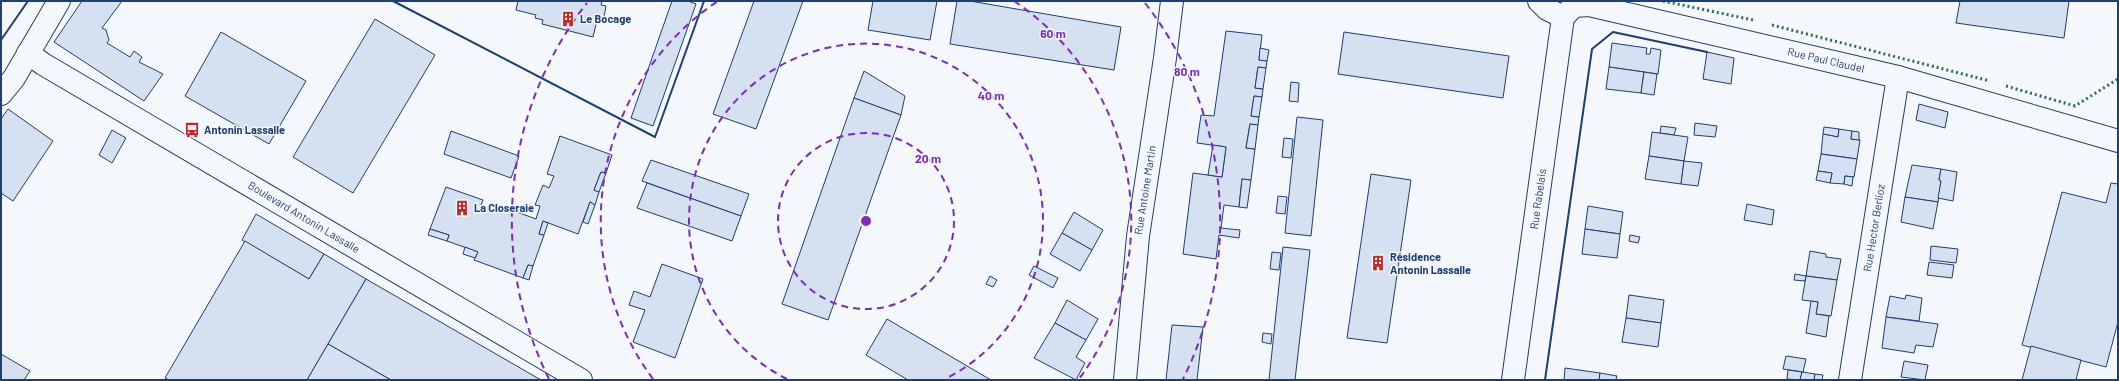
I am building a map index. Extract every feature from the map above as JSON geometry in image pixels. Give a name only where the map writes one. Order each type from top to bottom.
[{"type":"street","points":[[1,94],[14,78],[59,1]]},
{"type":"street","name":"Rue Antoine Martin","points":[[1125,380],[1138,236],[1165,58],[1172,1]]},
{"type":"street","points":[[1540,1],[1547,9],[1563,17]]},
{"type":"street","name":"Rue Paul Claudel","points":[[1563,17],[1574,6],[1589,5],[1898,76],[2118,141]]},
{"type":"street","name":"Rue Rabelais","points":[[1513,380],[1563,17]]},
{"type":"street","name":"Boulevard Antonin Lassalle","points":[[28,53],[43,64],[581,380]]},
{"type":"street","name":"Rue Hector Berlioz","points":[[1850,380],[1898,76]]},
{"type":"building","points":[[82,1],[122,1],[102,28],[106,30],[109,40],[107,43],[130,57],[134,51],[142,57],[139,62],[163,74],[144,101],[54,42]]},
{"type":"building","name":"Le Bocage","points":[[518,1],[602,1],[601,5],[606,6],[604,17],[598,16],[593,37],[542,24],[543,20],[535,18],[536,15],[516,10]]},
{"type":"building","points":[[672,1],[688,1],[696,4],[653,126],[631,118]]},
{"type":"building","points":[[754,1],[803,1],[756,129],[713,114]]},
{"type":"building","points":[[873,1],[937,1],[930,40],[868,30]]},
{"type":"building","points":[[957,1],[970,1],[1121,27],[1114,70],[950,44]]},
{"type":"building","points":[[1960,1],[2069,1],[2064,38],[1956,23]]},
{"type":"building","points":[[375,19],[435,55],[353,193],[293,157]]},
{"type":"building","points":[[1226,31],[1262,35],[1259,60],[1267,61],[1266,68],[1258,67],[1255,88],[1263,89],[1262,97],[1254,96],[1251,116],[1259,117],[1258,125],[1250,124],[1246,148],[1255,149],[1251,180],[1242,179],[1239,207],[1224,205],[1221,228],[1240,230],[1239,238],[1219,235],[1216,259],[1183,254],[1193,173],[1222,177],[1226,147],[1197,143],[1201,115],[1214,116]]},
{"type":"building","points":[[221,32],[306,81],[269,144],[185,96]]},
{"type":"building","points":[[1344,32],[1509,56],[1503,98],[1338,74]]},
{"type":"building","points":[[1612,43],[1647,48],[1646,54],[1650,54],[1651,48],[1661,50],[1658,74],[1609,67]]},
{"type":"building","points":[[1260,48],[1269,50],[1267,61],[1259,60]]},
{"type":"building","points":[[1707,52],[1734,58],[1731,84],[1703,79]]},
{"type":"building","points":[[1258,67],[1266,68],[1263,89],[1255,88]]},
{"type":"building","points":[[1609,67],[1644,72],[1641,93],[1606,89]]},
{"type":"building","points":[[864,71],[905,96],[901,115],[854,98]]},
{"type":"building","points":[[1644,72],[1657,74],[1654,95],[1641,93]]},
{"type":"building","points":[[1291,82],[1299,83],[1298,102],[1289,101]]},
{"type":"building","points":[[1254,96],[1262,97],[1259,117],[1251,116]]},
{"type":"building","points":[[854,98],[901,115],[828,320],[782,304]]},
{"type":"building","points":[[1919,104],[1948,112],[1945,128],[1916,120]]},
{"type":"building","points":[[8,109],[53,141],[13,201],[1,193],[1,119]]},
{"type":"building","points":[[1297,117],[1323,120],[1311,236],[1285,233]]},
{"type":"building","points":[[1695,123],[1717,126],[1715,137],[1694,135]]},
{"type":"building","points":[[1250,124],[1258,125],[1255,149],[1246,148]]},
{"type":"building","points":[[1661,126],[1676,128],[1674,135],[1660,133]]},
{"type":"building","points":[[1824,127],[1839,129],[1838,137],[1823,134]]},
{"type":"building","points":[[1839,129],[1852,131],[1851,139],[1860,140],[1857,159],[1821,154],[1823,134],[1838,137]]},
{"type":"building","points":[[112,130],[126,138],[112,163],[99,155]]},
{"type":"building","points":[[451,131],[519,156],[511,178],[444,154]]},
{"type":"building","points":[[1852,131],[1859,132],[1859,140],[1851,139]]},
{"type":"building","points":[[1652,132],[1688,137],[1684,161],[1649,156]]},
{"type":"building","name":"La Closeraie","points":[[560,136],[612,155],[606,173],[601,172],[594,190],[599,192],[595,205],[590,202],[578,234],[543,221],[539,234],[544,235],[533,266],[528,265],[523,278],[474,260],[478,252],[447,241],[449,235],[430,229],[446,187],[483,200],[481,205],[492,210],[495,204],[536,219],[540,206],[535,205],[543,185],[549,188],[554,176],[547,174]]},
{"type":"building","points":[[1284,138],[1293,139],[1291,158],[1282,157]]},
{"type":"building","points":[[1213,145],[1226,147],[1222,177],[1208,175]]},
{"type":"building","points":[[1821,154],[1857,159],[1854,177],[1845,176],[1844,184],[1830,183],[1832,173],[1818,171]]},
{"type":"building","points":[[1649,156],[1684,161],[1681,184],[1645,179]]},
{"type":"building","points":[[651,160],[749,194],[741,216],[642,181]]},
{"type":"building","points":[[1684,161],[1702,163],[1698,186],[1681,184]]},
{"type":"building","points":[[1912,165],[1941,169],[1938,202],[1905,197]]},
{"type":"building","points":[[1941,169],[1957,172],[1953,201],[1938,198],[1941,181],[1939,180]]},
{"type":"building","points":[[1818,171],[1832,173],[1830,183],[1816,180]]},
{"type":"building","points":[[601,172],[606,173],[599,192],[594,190]]},
{"type":"building","name":"Résidence Antonin Lassalle","points":[[1371,174],[1411,180],[1387,343],[1347,338]]},
{"type":"building","points":[[1845,176],[1853,177],[1852,186],[1844,184]]},
{"type":"building","points":[[1242,179],[1251,180],[1247,208],[1239,207]]},
{"type":"building","points":[[647,183],[741,216],[732,241],[637,208]]},
{"type":"building","points":[[2111,183],[2118,184],[2118,322],[2106,367],[2022,345],[2062,192],[2106,203]]},
{"type":"building","points":[[1278,196],[1287,197],[1285,214],[1276,213]]},
{"type":"building","points":[[1905,197],[1938,202],[1933,229],[1901,222]]},
{"type":"building","points":[[590,202],[595,205],[588,224],[583,222]]},
{"type":"building","points":[[1747,204],[1774,210],[1772,225],[1744,220]]},
{"type":"building","points":[[1588,206],[1623,212],[1620,234],[1585,229]]},
{"type":"building","points":[[1074,212],[1103,230],[1092,250],[1062,233]]},
{"type":"building","points":[[256,214],[324,254],[309,279],[242,240]]},
{"type":"building","points":[[543,221],[548,223],[544,235],[539,234]]},
{"type":"building","points":[[430,229],[449,235],[447,241],[428,235]]},
{"type":"building","points":[[1585,229],[1620,234],[1617,258],[1582,254]]},
{"type":"building","points":[[1062,233],[1092,250],[1080,271],[1050,254]]},
{"type":"building","points":[[1630,235],[1640,237],[1638,243],[1629,241]]},
{"type":"building","points":[[245,241],[309,279],[324,254],[366,279],[307,380],[169,380],[165,378]]},
{"type":"building","points":[[1931,246],[1958,249],[1956,263],[1930,260]]},
{"type":"building","points":[[465,247],[478,252],[475,258],[463,254]]},
{"type":"building","points":[[1283,247],[1310,250],[1295,380],[1269,380]]},
{"type":"building","points":[[1810,251],[1826,254],[1826,257],[1841,259],[1837,280],[1806,276]]},
{"type":"building","points":[[1272,252],[1281,253],[1279,270],[1270,269]]},
{"type":"building","points":[[1929,262],[1954,265],[1952,278],[1927,275]]},
{"type":"building","points":[[662,264],[703,279],[675,358],[633,342],[645,310],[629,305],[634,291],[650,297]]},
{"type":"building","points":[[528,265],[533,266],[529,280],[523,278]]},
{"type":"building","points":[[1034,266],[1058,278],[1053,288],[1029,275]]},
{"type":"building","points":[[1795,274],[1806,276],[1805,281],[1794,280]]},
{"type":"building","points":[[990,276],[997,280],[993,287],[986,284]]},
{"type":"building","points":[[1806,276],[1837,280],[1831,316],[1816,314],[1818,302],[1802,300]]},
{"type":"building","points":[[366,279],[541,380],[391,380],[328,344]]},
{"type":"building","points":[[1629,295],[1664,300],[1661,323],[1626,318]]},
{"type":"building","points":[[1906,295],[1922,298],[1919,321],[1886,317],[1890,296],[1905,299]]},
{"type":"building","points":[[1067,300],[1098,319],[1086,340],[1055,323]]},
{"type":"building","points":[[1811,301],[1818,302],[1816,314],[1829,316],[1826,337],[1806,333]]},
{"type":"building","points":[[1886,317],[1938,324],[1933,347],[1916,345],[1914,353],[1882,348]]},
{"type":"building","points":[[1626,318],[1661,323],[1658,347],[1622,342]]},
{"type":"building","points":[[887,319],[991,380],[908,380],[866,355]]},
{"type":"building","points":[[1055,323],[1086,340],[1076,357],[1085,363],[1076,380],[1034,358]]},
{"type":"building","points":[[1172,325],[1203,327],[1197,380],[1166,380]]},
{"type":"building","points":[[1263,333],[1272,334],[1271,344],[1262,342]]},
{"type":"building","points":[[328,344],[391,380],[307,380]]},
{"type":"building","points":[[2031,346],[2081,360],[2076,380],[2022,380]]},
{"type":"building","points":[[1,354],[30,371],[24,380],[1,380]]},
{"type":"building","points":[[1786,356],[1806,359],[1803,372],[1783,369]]},
{"type":"building","points":[[1904,361],[1928,365],[1925,380],[1901,377]]},
{"type":"building","points":[[1565,368],[1600,373],[1599,380],[1564,380]]},
{"type":"building","points":[[1788,370],[1802,372],[1800,380],[1787,379]]},
{"type":"building","points":[[1802,372],[1815,374],[1814,380],[1800,380]]},
{"type":"building","points":[[1600,373],[1617,376],[1616,380],[1599,380]]},
{"type":"building","points":[[1815,374],[1823,375],[1822,380],[1814,380]]},
{"type":"hedge","points":[[1663,1],[1753,20]]},
{"type":"hedge","points":[[1772,25],[1990,81]]},
{"type":"hedge","points":[[2006,86],[2075,106],[2118,79]]},
{"type":"wall","points":[[1,40],[28,1]]},
{"type":"wall","points":[[393,1],[655,137],[704,1]]},
{"type":"wall","points":[[1545,380],[1592,49],[1613,32],[1707,52]]},
{"type":"place","name":"Le Bocage","points":[[568,19]]},
{"type":"place","name":"Antonin Lassalle","points":[[192,130]]},
{"type":"place","name":"La Closeraie","points":[[462,208]]},
{"type":"place","name":"Résidence Antonin Lassalle","points":[[1378,263]]}]
